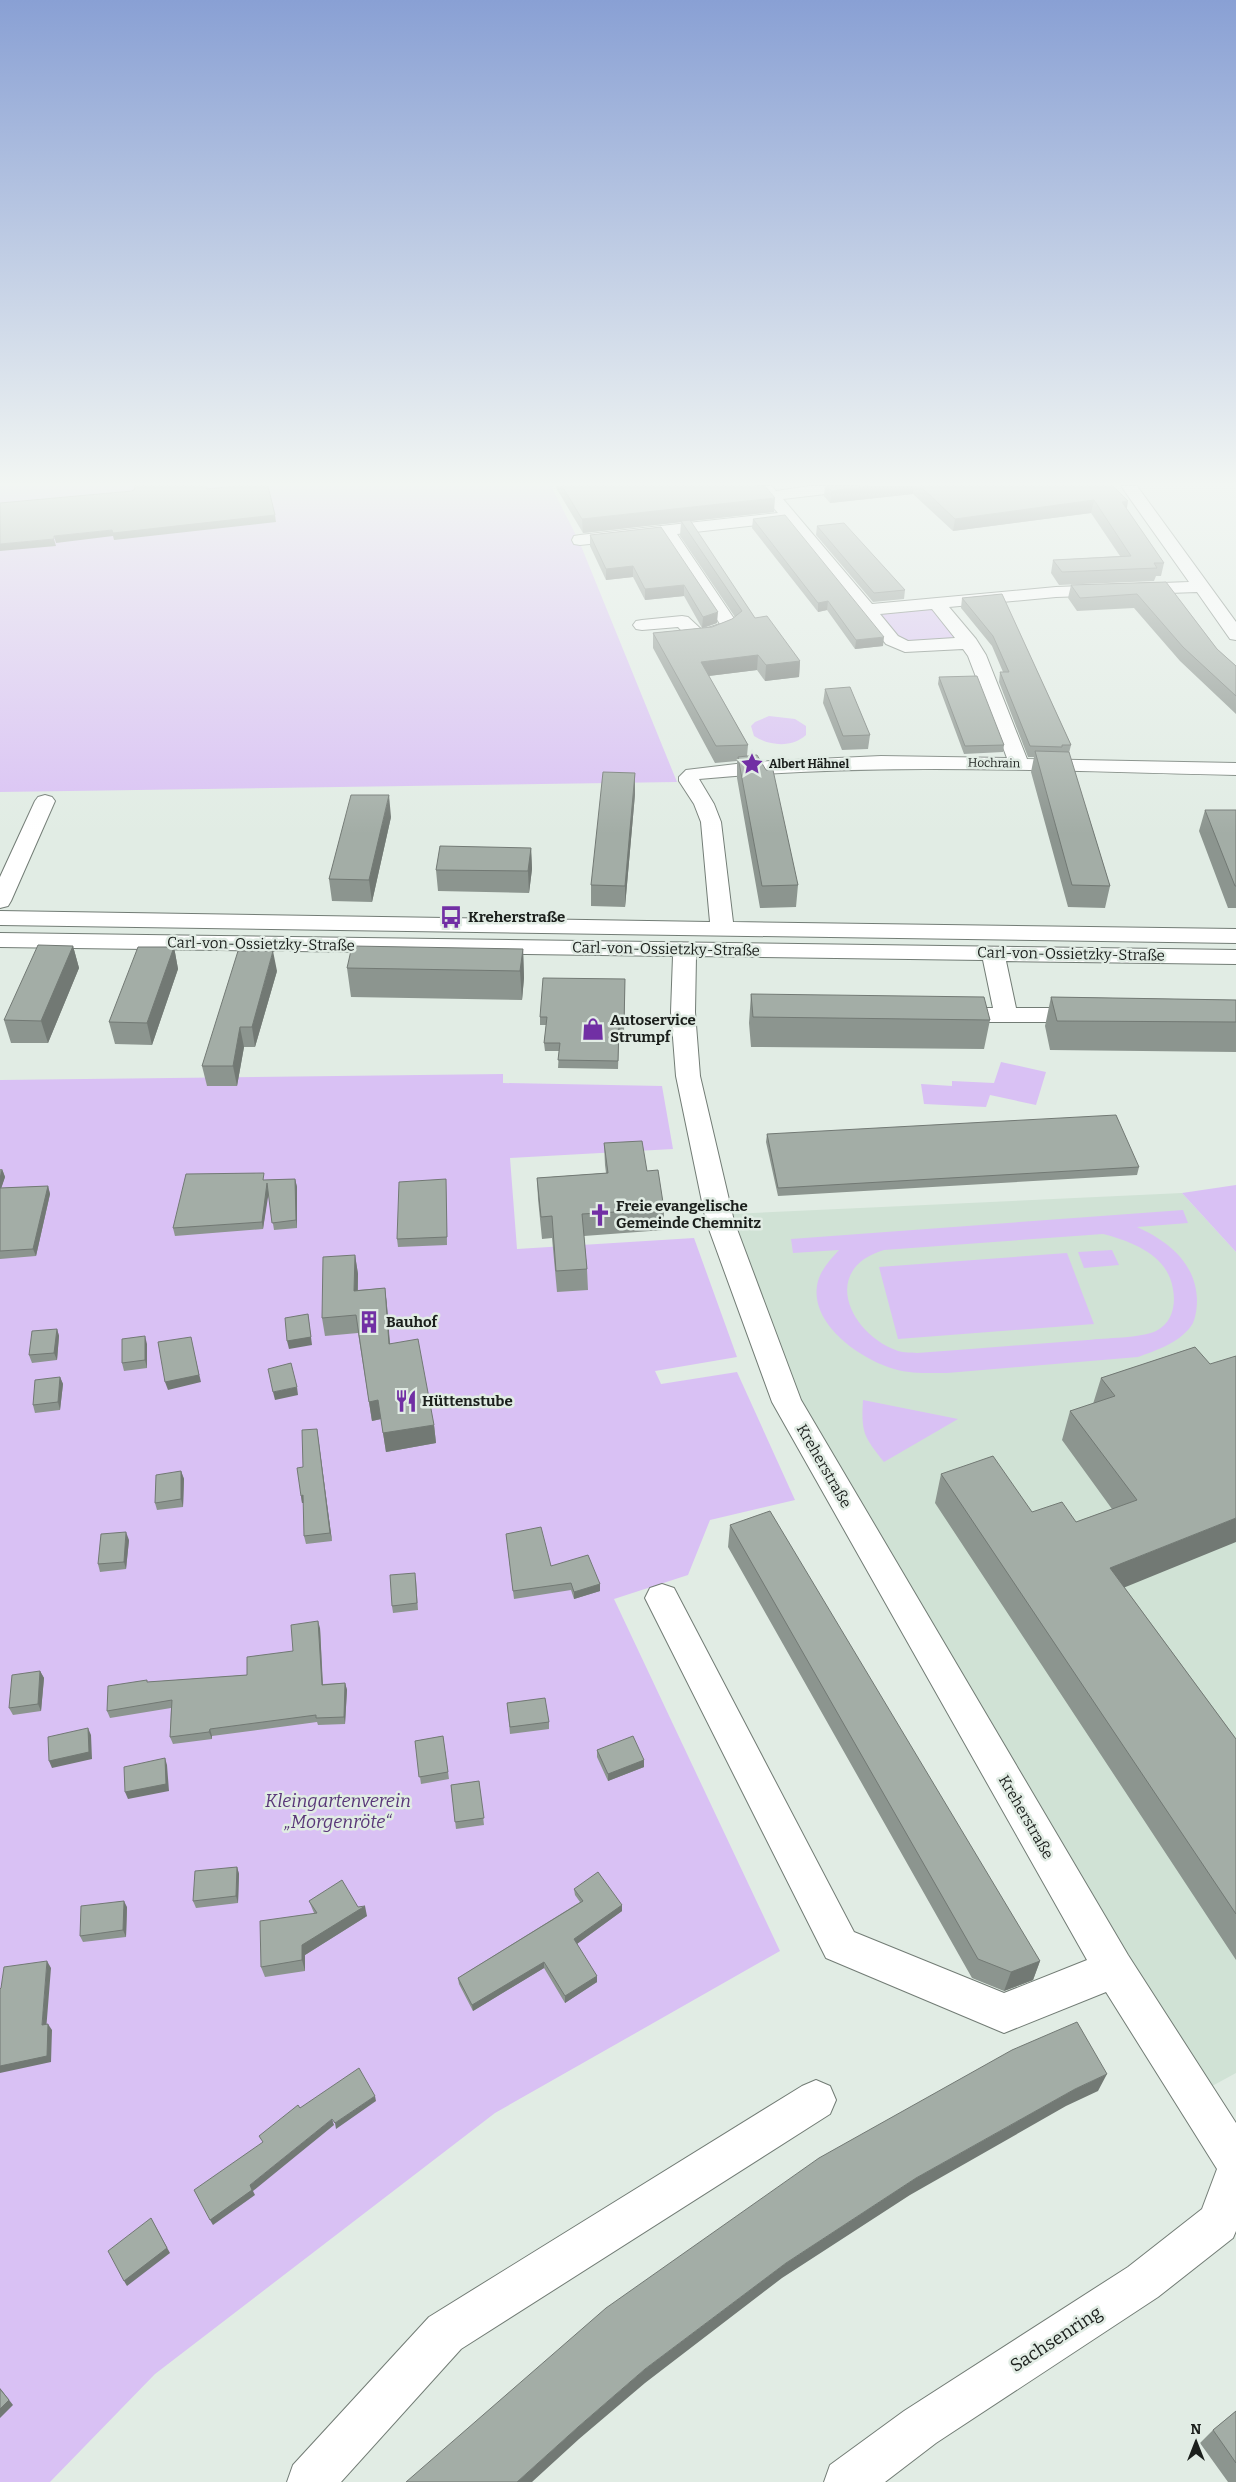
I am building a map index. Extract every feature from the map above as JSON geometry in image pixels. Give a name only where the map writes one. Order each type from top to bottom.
[{"type":"street","points":[[642,626],[682,621],[698,636],[720,632],[730,626],[714,602]]},
{"type":"street","points":[[860,602],[892,640],[905,647],[970,643]]},
{"type":"street","points":[[867,610],[950,602]]},
{"type":"street","points":[[1212,602],[1236,635]]},
{"type":"street","points":[[937,603],[970,643],[977,655],[1019,764]]},
{"type":"street","name":"Hochrain","points":[[722,928],[711,822],[704,804],[691,786],[689,777],[700,772],[882,762],[1236,769]]},
{"type":"street","points":[[1206,768],[1216,790]]},
{"type":"street","points":[[0,901],[45,800]]},
{"type":"street","name":"Carl-von-Ossietzky-Straße","points":[[0,918],[722,928],[1233,950]]},
{"type":"street","points":[[96,942],[105,919]]},
{"type":"street","points":[[685,949],[722,928]]},
{"type":"street","name":"Carl-von-Ossietzky-Straße","points":[[0,940],[992,953],[1233,950]]},
{"type":"street","name":"Kreherstraße","points":[[685,949],[683,1012],[688,1076],[720,1220],[787,1402],[1114,1968],[1236,2161]]},
{"type":"street","points":[[1233,950],[1236,979]]},
{"type":"street","points":[[992,953],[1006,1015]]},
{"type":"street","points":[[928,1014],[1106,1016]]},
{"type":"street","points":[[662,1598],[840,1945],[1004,2013],[1114,1968]]},
{"type":"street","points":[[310,2482],[445,2333],[816,2100]]},
{"type":"street","name":"Sachsenring","points":[[847,2482],[920,2427],[1143,2282],[1218,2223],[1236,2173]]},
{"type":"shaded area","points":[[1182,1193],[1236,1252],[1236,2073],[1203,2091],[793,1402],[731,1214]]},
{"type":"green space","points":[[0,602],[604,602],[677,782],[0,792]]},
{"type":"green space","points":[[930,606],[962,637],[906,646],[874,612]]},
{"type":"green space","points":[[769,716],[795,719],[806,726],[806,735],[787,744],[773,744],[754,736],[751,726],[755,722]]},
{"type":"green space","points":[[1001,1062],[1046,1072],[1036,1105],[990,1095],[986,1107],[924,1104],[921,1084],[952,1086],[952,1081],[994,1083]]},
{"type":"green space","name":"Kleingartenverein „Morgenröte“","points":[[503,1074],[503,1083],[662,1086],[673,1149],[510,1158],[517,1249],[694,1238],[737,1357],[655,1371],[661,1384],[737,1372],[795,1500],[710,1520],[688,1575],[614,1599],[780,1951],[495,2113],[155,2374],[50,2482],[0,2482],[0,1080]]},
{"type":"green space","points":[[1236,1185],[1236,1252],[1182,1193]]},
{"type":"green space","points":[[1183,1210],[1188,1223],[1137,1227],[1169,1246],[1186,1264],[1192,1275],[1195,1287],[1197,1300],[1196,1314],[1188,1330],[1176,1340],[1138,1357],[947,1373],[900,1371],[866,1357],[852,1348],[828,1325],[820,1311],[817,1296],[818,1281],[824,1268],[839,1250],[793,1253],[791,1239]],"holes":[[[1103,1234],[1142,1248],[1151,1254],[1159,1261],[1170,1278],[1174,1293],[1173,1308],[1168,1321],[1156,1331],[1123,1337],[917,1353],[903,1352],[881,1343],[866,1331],[855,1317],[849,1301],[847,1286],[852,1271],[864,1259],[884,1250]]]},
{"type":"green space","points":[[1112,1250],[1119,1265],[1084,1268],[1078,1252]]},
{"type":"green space","points":[[1067,1253],[1094,1324],[898,1339],[879,1267]]},
{"type":"green space","points":[[863,1400],[958,1419],[884,1462],[865,1434],[863,1428]]},
{"type":"building","points":[[694,602],[711,602],[718,612],[703,617]]},
{"type":"building","points":[[736,602],[744,602],[755,618],[767,616],[800,661],[766,665],[758,655],[701,662],[748,745],[716,746],[653,633],[712,627],[732,619],[742,611]]},
{"type":"building","points":[[829,602],[855,602],[884,637],[856,640]]},
{"type":"building","points":[[965,602],[1006,602],[1071,745],[1062,745],[1062,747],[1030,746],[1000,672],[1009,672],[993,636]]},
{"type":"building","points":[[1144,602],[1181,602],[1217,649],[1236,666],[1236,696],[1183,647]]},
{"type":"building","points":[[977,676],[1004,745],[965,746],[939,677]]},
{"type":"building","points":[[850,687],[870,735],[843,736],[825,689]]},
{"type":"building","points":[[1035,751],[1069,752],[1110,886],[1072,885]]},
{"type":"building","points":[[757,755],[766,770],[773,770],[798,885],[762,886],[738,757]]},
{"type":"building","points":[[603,772],[635,773],[625,886],[591,885]]},
{"type":"building","points":[[351,795],[389,795],[369,880],[329,879]]},
{"type":"building","points":[[1205,810],[1236,810],[1236,886],[1235,886]]},
{"type":"building","points":[[440,846],[531,848],[528,871],[436,870]]},
{"type":"building","points":[[38,945],[73,946],[41,1021],[4,1020]]},
{"type":"building","points":[[352,946],[523,949],[520,971],[347,968]]},
{"type":"building","points":[[138,947],[174,947],[147,1023],[109,1022]]},
{"type":"building","points":[[238,951],[273,951],[252,1027],[240,1027],[233,1066],[202,1066]]},
{"type":"building","name":"Autoservice Strumpf","points":[[543,978],[625,979],[624,1026],[619,1026],[618,1061],[558,1060],[560,1043],[544,1043],[547,1017],[540,1017]]},
{"type":"building","points":[[751,994],[984,997],[990,1020],[753,1017]]},
{"type":"building","points":[[1051,997],[1236,1000],[1236,1022],[1057,1021]]},
{"type":"building","points":[[1116,1115],[1139,1167],[778,1188],[767,1134]]},
{"type":"building","points":[[642,1141],[647,1171],[658,1170],[664,1209],[582,1214],[587,1269],[556,1271],[552,1216],[541,1217],[537,1178],[608,1173],[604,1143]]},
{"type":"building","points":[[264,1173],[263,1180],[295,1179],[296,1220],[272,1223],[267,1183],[262,1222],[173,1228],[186,1174]]},
{"type":"building","points":[[446,1179],[447,1237],[397,1239],[399,1182]]},
{"type":"building","points":[[48,1186],[33,1249],[0,1251],[0,1188]]},
{"type":"building","points":[[355,1255],[354,1291],[385,1288],[389,1344],[418,1339],[434,1425],[383,1433],[378,1400],[369,1402],[356,1315],[322,1318],[323,1257]]},
{"type":"building","points":[[308,1314],[311,1337],[287,1341],[285,1318]]},
{"type":"building","points":[[57,1329],[54,1353],[29,1355],[32,1331]]},
{"type":"building","points":[[145,1336],[145,1360],[122,1363],[122,1339]]},
{"type":"building","points":[[191,1337],[199,1375],[165,1382],[158,1342]]},
{"type":"building","points":[[1195,1347],[1210,1364],[1236,1356],[1236,1518],[1110,1568],[1236,1739],[1236,1914],[941,1474],[993,1456],[1032,1512],[1062,1502],[1076,1522],[1137,1500],[1070,1411],[1115,1396],[1101,1378]]},
{"type":"building","points":[[291,1363],[297,1387],[273,1392],[268,1369]]},
{"type":"building","points":[[60,1377],[58,1402],[33,1405],[35,1380]]},
{"type":"building","points":[[317,1429],[330,1533],[304,1536],[303,1495],[301,1496],[297,1468],[303,1467],[302,1430]]},
{"type":"building","points":[[181,1471],[181,1499],[155,1503],[156,1475]]},
{"type":"building","points":[[770,1511],[1040,1961],[1011,1972],[978,1959],[730,1525]]},
{"type":"building","points":[[541,1527],[551,1566],[588,1555],[600,1584],[574,1592],[571,1583],[513,1591],[506,1534]]},
{"type":"building","points":[[126,1532],[124,1562],[98,1564],[101,1534]]},
{"type":"building","points":[[415,1573],[417,1603],[392,1606],[390,1575]]},
{"type":"building","points":[[318,1621],[322,1685],[345,1683],[344,1717],[316,1718],[316,1715],[210,1729],[209,1732],[170,1737],[172,1700],[107,1711],[108,1686],[147,1680],[147,1682],[247,1675],[247,1657],[293,1651],[291,1625]]},
{"type":"building","points":[[40,1671],[38,1704],[9,1708],[12,1675]]},
{"type":"building","points":[[545,1698],[549,1722],[510,1727],[507,1703]]},
{"type":"building","points":[[88,1728],[89,1752],[49,1761],[48,1737]]},
{"type":"building","points":[[443,1736],[448,1772],[419,1777],[415,1741]]},
{"type":"building","points":[[633,1736],[644,1760],[608,1774],[597,1750]]},
{"type":"building","points":[[165,1758],[166,1784],[125,1792],[124,1767]]},
{"type":"building","points":[[479,1781],[484,1818],[455,1822],[451,1785]]},
{"type":"building","points":[[237,1867],[236,1896],[193,1901],[195,1871]]},
{"type":"building","points":[[598,1872],[622,1905],[574,1939],[597,1976],[565,1996],[544,1962],[472,2005],[458,1978],[583,1901],[574,1889]]},
{"type":"building","points":[[342,1880],[358,1907],[365,1906],[302,1945],[302,1960],[261,1967],[260,1921],[317,1913],[309,1901]]},
{"type":"building","points":[[124,1901],[123,1930],[80,1936],[81,1906]]},
{"type":"building","points":[[47,1961],[42,2025],[48,2024],[47,2056],[0,2066],[0,1989],[4,1967]]},
{"type":"building","points":[[1077,2022],[1107,2074],[1075,2089],[916,2178],[786,2263],[645,2369],[517,2482],[406,2482],[606,2308],[819,2158],[1012,2050]]},
{"type":"building","points":[[359,2068],[375,2096],[335,2123],[332,2119],[250,2185],[252,2190],[210,2220],[194,2190],[263,2142],[259,2136],[298,2105],[300,2108]]},
{"type":"building","points":[[151,2218],[167,2248],[124,2281],[108,2251]]},
{"type":"building","points":[[0,2389],[9,2400],[0,2409]]},
{"type":"building","points":[[1236,2411],[1236,2463],[1213,2430]]},
{"type":"place","name":"Albert Hähnel","points":[[752,764]]},
{"type":"place","name":"Kreherstraße","points":[[451,917]]},
{"type":"place","name":"Autoservice Strumpf","points":[[593,1029]]},
{"type":"place","name":"Freie evangelische Gemeinde Chemnitz","points":[[600,1215]]},
{"type":"place","name":"Bauhof","points":[[369,1322]]},
{"type":"place","name":"Hüttenstube","points":[[406,1401]]}]
